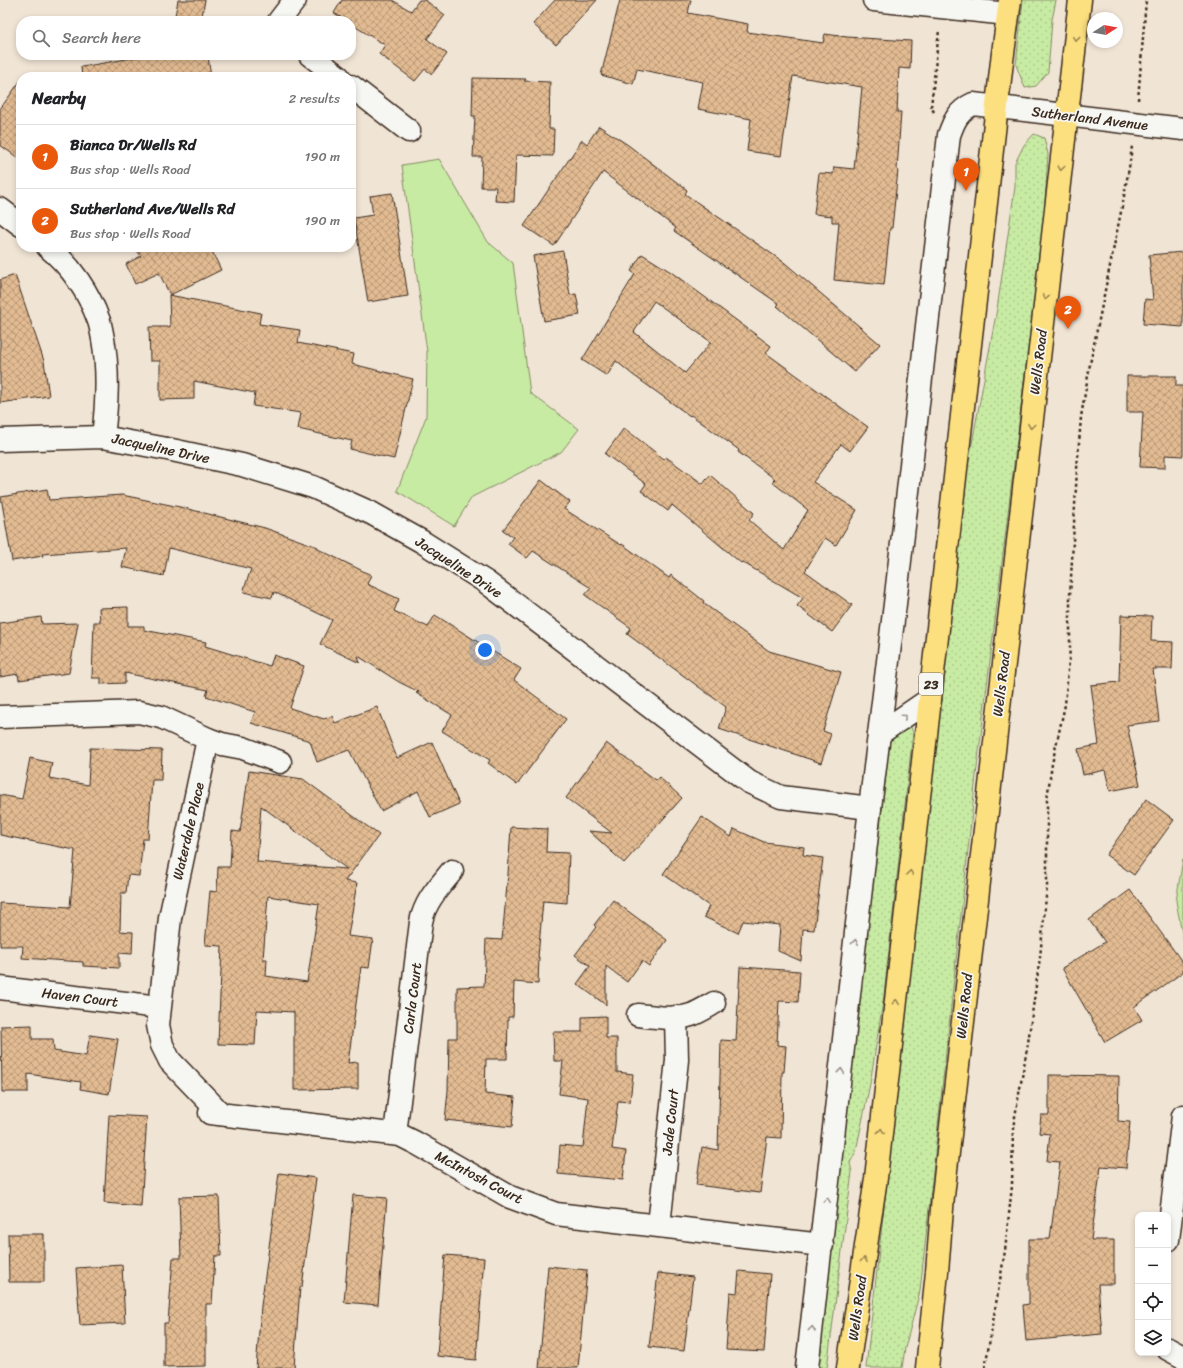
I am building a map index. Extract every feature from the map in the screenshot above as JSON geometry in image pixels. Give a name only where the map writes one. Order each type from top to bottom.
[{"type":"main road","name":"Wells Road","points":[[927,1368],[937,1272],[944,1181],[1080,0]]},
{"type":"main road","name":"Wells Road","points":[[848,1368],[876,1178],[1009,7]]},
{"type":"street","points":[[283,16],[295,0]]},
{"type":"street","points":[[874,0],[942,8],[1009,7]]},
{"type":"street","points":[[317,60],[332,72]]},
{"type":"street","points":[[356,90],[409,132]]},
{"type":"street","points":[[807,1368],[870,808],[949,136],[954,122],[964,108],[973,104],[997,108]]},
{"type":"street","name":"Sutherland Avenue","points":[[997,108],[1183,129]]},
{"type":"street","points":[[0,209],[16,221]]},
{"type":"street","points":[[54,252],[61,258],[81,284],[100,322],[106,361],[106,412],[104,436]]},
{"type":"street","name":"Jacqueline Drive","points":[[0,440],[104,436],[167,448],[242,465],[313,487],[371,513],[421,541],[486,582],[749,782],[781,797],[870,808]]},
{"type":"street","points":[[879,734],[930,699]]},
{"type":"street","points":[[0,717],[139,712],[161,717],[208,739],[222,744],[243,748],[280,762]]},
{"type":"street","name":"Waterdale Place","points":[[208,739],[174,893],[159,1007],[158,1031],[162,1046],[170,1061],[216,1114]]},
{"type":"street","name":"Carla Court","points":[[395,1134],[420,922],[423,911],[429,900],[452,871]]},
{"type":"street","name":"Haven Court","points":[[0,988],[159,1007]]},
{"type":"street","points":[[638,1015],[657,1018],[676,1017],[692,1014],[714,1003]]},
{"type":"street","name":"Jade Court","points":[[659,1226],[677,1060],[676,1017]]},
{"type":"street","name":"McIntosh Court","points":[[216,1114],[404,1136],[510,1197],[556,1214],[822,1245]]},
{"type":"street","points":[[1171,1215],[1183,1116]]},
{"type":"street","points":[[1171,1350],[1183,1357]]},
{"type":"path","points":[[985,1368],[1005,1251],[1012,1186],[1013,1128],[1028,1043],[1040,957],[1047,887],[1047,799],[1052,764],[1065,705],[1070,648],[1070,596],[1076,469],[1081,417],[1094,341],[1130,162],[1139,97],[1146,0]]},
{"type":"path","points":[[942,8],[931,108],[949,136]]},
{"type":"green space","points":[[1023,0],[1056,0],[1052,20],[1048,72],[1036,86],[1025,88],[1016,65]]},
{"type":"green space","points":[[1034,134],[1044,138],[1048,154],[1044,218],[976,776],[920,1291],[905,1348],[902,1368],[866,1368],[965,481],[997,309],[1015,187],[1015,163],[1024,145]]},
{"type":"green space","points":[[439,159],[488,242],[513,263],[530,393],[579,429],[561,452],[472,497],[454,526],[397,491],[426,417],[427,352],[402,165]]},
{"type":"green space","points":[[910,725],[913,732],[884,995],[870,1084],[856,1151],[850,1163],[852,1172],[827,1368],[816,1368],[890,739]]},
{"type":"green space","points":[[1183,859],[1183,938],[1176,901]]},
{"type":"building","points":[[178,0],[205,0],[202,16],[175,16]]},
{"type":"building","points":[[342,0],[392,0],[411,11],[419,0],[425,0],[445,15],[427,39],[447,54],[432,74],[425,69],[415,81],[379,54],[385,45],[356,27],[356,16],[339,16],[334,13]]},
{"type":"building","points":[[555,0],[597,0],[556,45],[533,24]]},
{"type":"building","points":[[620,0],[691,0],[688,13],[748,24],[747,32],[823,43],[825,34],[847,37],[911,41],[910,69],[899,68],[897,112],[901,112],[898,170],[884,285],[834,280],[839,222],[832,222],[832,216],[814,214],[819,173],[833,174],[834,167],[854,169],[862,87],[793,76],[781,156],[747,151],[751,119],[698,109],[703,82],[637,69],[633,84],[601,75]]},
{"type":"building","points":[[121,60],[209,60],[210,72],[82,72],[81,67]]},
{"type":"building","points":[[473,78],[526,79],[524,81],[550,82],[549,129],[554,129],[553,156],[516,155],[514,202],[495,201],[496,187],[481,187],[482,157],[473,157],[475,116],[472,116]]},
{"type":"building","points":[[16,87],[16,156],[0,145],[0,109]]},
{"type":"building","points":[[599,126],[628,145],[687,190],[685,194],[785,263],[880,344],[855,372],[777,306],[779,304],[674,231],[676,228],[603,172],[554,246],[524,226],[582,140],[587,144]]},
{"type":"building","points":[[392,193],[408,296],[368,302],[356,230],[356,218],[373,215],[370,196]]},
{"type":"building","points":[[563,251],[570,295],[576,294],[580,315],[544,321],[533,256]]},
{"type":"building","points":[[138,252],[212,252],[221,270],[170,295],[159,273],[135,284],[126,264],[141,256]]},
{"type":"building","points":[[1183,252],[1183,327],[1143,324],[1145,299],[1153,300],[1149,255]]},
{"type":"building","points":[[642,254],[671,272],[771,346],[766,353],[868,427],[850,451],[841,444],[813,482],[857,510],[836,545],[825,538],[805,571],[852,605],[832,632],[797,606],[803,598],[742,562],[741,563],[672,505],[668,511],[641,491],[646,484],[605,454],[624,428],[664,459],[666,457],[703,484],[710,475],[754,513],[749,520],[784,550],[808,510],[772,482],[775,479],[738,452],[739,450],[633,375],[616,361],[607,376],[582,360],[635,274],[631,271]],"holes":[[[654,301],[711,342],[685,373],[634,332]]]},
{"type":"building","points":[[15,275],[44,361],[49,396],[0,403],[0,280]]},
{"type":"building","points":[[169,295],[261,313],[259,324],[300,330],[298,343],[354,354],[352,364],[413,379],[394,459],[350,449],[352,441],[298,429],[301,413],[253,406],[255,393],[194,381],[194,399],[160,400],[160,361],[150,361],[149,327],[170,327]]},
{"type":"building","points":[[1127,376],[1176,376],[1176,386],[1183,386],[1183,456],[1165,455],[1165,468],[1140,467],[1143,412],[1127,412]]},
{"type":"building","points":[[541,480],[570,502],[564,509],[621,545],[622,544],[669,578],[671,575],[704,601],[703,603],[769,651],[841,672],[823,731],[831,734],[821,763],[719,729],[726,707],[627,634],[631,628],[585,595],[591,588],[533,551],[527,558],[508,544],[513,537],[503,530]]},
{"type":"building","points":[[47,489],[49,500],[122,495],[180,507],[265,528],[318,547],[318,549],[371,575],[367,584],[399,599],[394,611],[428,627],[435,615],[521,669],[514,680],[566,719],[517,785],[488,763],[490,760],[442,731],[452,715],[416,693],[419,692],[399,682],[358,656],[360,663],[320,644],[332,620],[274,592],[272,598],[243,592],[251,569],[169,548],[164,576],[122,567],[126,548],[42,554],[43,556],[12,561],[1,497]]},
{"type":"building","points":[[128,607],[128,626],[144,626],[144,630],[206,642],[205,646],[270,666],[274,655],[304,666],[290,708],[324,719],[332,716],[335,723],[377,707],[397,758],[432,742],[459,804],[430,817],[418,791],[381,811],[349,750],[317,762],[310,741],[251,723],[255,712],[206,696],[208,690],[125,673],[125,683],[101,684],[101,678],[92,678],[94,622],[100,622],[99,608]]},
{"type":"building","points":[[1121,615],[1152,616],[1151,641],[1173,642],[1172,669],[1153,669],[1159,721],[1127,725],[1140,785],[1110,791],[1105,770],[1083,775],[1078,749],[1099,745],[1091,685],[1119,682]]},
{"type":"building","points":[[41,617],[42,624],[78,623],[69,673],[19,680],[18,674],[0,677],[0,623]]},
{"type":"building","points":[[606,743],[656,780],[659,777],[682,798],[624,863],[589,831],[612,833],[566,798]]},
{"type":"building","points":[[90,748],[162,750],[161,780],[152,780],[148,839],[143,839],[139,876],[128,875],[126,893],[121,893],[120,931],[133,932],[132,954],[119,953],[119,968],[83,966],[83,962],[22,958],[23,946],[0,946],[0,903],[70,907],[75,850],[0,835],[0,795],[22,799],[30,758],[52,763],[49,778],[88,785]]},
{"type":"building","points":[[249,771],[303,779],[379,835],[345,881],[357,883],[348,936],[373,939],[369,968],[361,967],[348,1063],[358,1062],[358,1089],[294,1090],[294,1012],[257,1010],[255,1045],[218,1044],[222,946],[205,945],[210,891],[217,892],[218,867],[230,867],[232,831],[240,832]],"holes":[[[261,806],[347,869],[257,862]],[[268,896],[319,904],[307,982],[266,976],[267,959],[263,959]]]},
{"type":"building","points":[[1146,799],[1174,820],[1134,875],[1106,855]]},
{"type":"building","points":[[702,817],[731,837],[734,829],[764,842],[804,847],[803,855],[823,858],[814,930],[803,929],[801,961],[778,951],[780,925],[743,921],[738,933],[704,917],[709,906],[663,874]]},
{"type":"building","points":[[511,827],[547,829],[546,852],[569,853],[567,903],[543,901],[538,957],[538,984],[514,982],[513,1017],[508,1017],[507,1059],[486,1059],[485,1094],[515,1097],[512,1127],[445,1120],[448,1091],[449,1038],[457,1038],[457,987],[484,986],[486,939],[502,940]]},
{"type":"building","points":[[1130,890],[1183,963],[1183,972],[1134,1007],[1142,1020],[1105,1042],[1062,968],[1105,942],[1089,920]]},
{"type":"building","points":[[613,900],[667,940],[649,966],[642,961],[627,982],[606,966],[606,1005],[577,984],[590,966],[575,955],[596,927],[594,925]]},
{"type":"building","points":[[740,967],[800,971],[798,1002],[779,1001],[777,1045],[786,1046],[784,1072],[782,1072],[781,1138],[767,1137],[760,1193],[696,1185],[702,1147],[718,1150],[721,1040],[736,1041]]},
{"type":"building","points":[[606,1016],[606,1038],[617,1038],[617,1072],[633,1074],[630,1102],[618,1101],[612,1149],[626,1151],[623,1180],[558,1174],[560,1145],[583,1147],[588,1098],[559,1094],[563,1061],[554,1061],[553,1032],[582,1032],[582,1017]]},
{"type":"building","points":[[32,1025],[32,1039],[53,1039],[54,1051],[86,1056],[90,1035],[118,1039],[109,1094],[80,1089],[81,1082],[28,1074],[28,1092],[2,1092],[1,1026]]},
{"type":"building","points":[[1049,1075],[1119,1076],[1118,1121],[1130,1122],[1126,1168],[1101,1166],[1091,1240],[1114,1240],[1114,1284],[1098,1284],[1102,1334],[1026,1341],[1023,1305],[1029,1304],[1029,1239],[1050,1239],[1060,1162],[1047,1161],[1050,1134],[1039,1133],[1041,1115],[1049,1115]]},
{"type":"building","points":[[109,1115],[147,1117],[141,1206],[104,1203]]},
{"type":"building","points":[[279,1173],[316,1178],[302,1287],[300,1287],[294,1368],[256,1368],[261,1306]]},
{"type":"building","points":[[353,1195],[387,1198],[378,1305],[344,1302]]},
{"type":"building","points":[[219,1196],[221,1256],[215,1256],[212,1304],[206,1304],[206,1366],[164,1367],[164,1323],[168,1323],[173,1258],[181,1258],[179,1197]]},
{"type":"building","points":[[8,1234],[44,1234],[44,1282],[9,1282]]},
{"type":"building","points":[[445,1255],[484,1258],[476,1360],[437,1356]]},
{"type":"building","points":[[122,1265],[125,1323],[80,1325],[76,1268]]},
{"type":"building","points":[[548,1266],[587,1270],[578,1368],[539,1368]]},
{"type":"building","points":[[739,1271],[770,1274],[764,1352],[726,1350],[730,1292],[737,1293]]},
{"type":"building","points":[[658,1273],[693,1277],[684,1351],[649,1347]]},
{"type":"place","name":"Bianca Dr/Wells Rd","points":[[966,191]]},
{"type":"place","name":"Sutherland Ave/Wells Rd","points":[[1068,329]]}]
